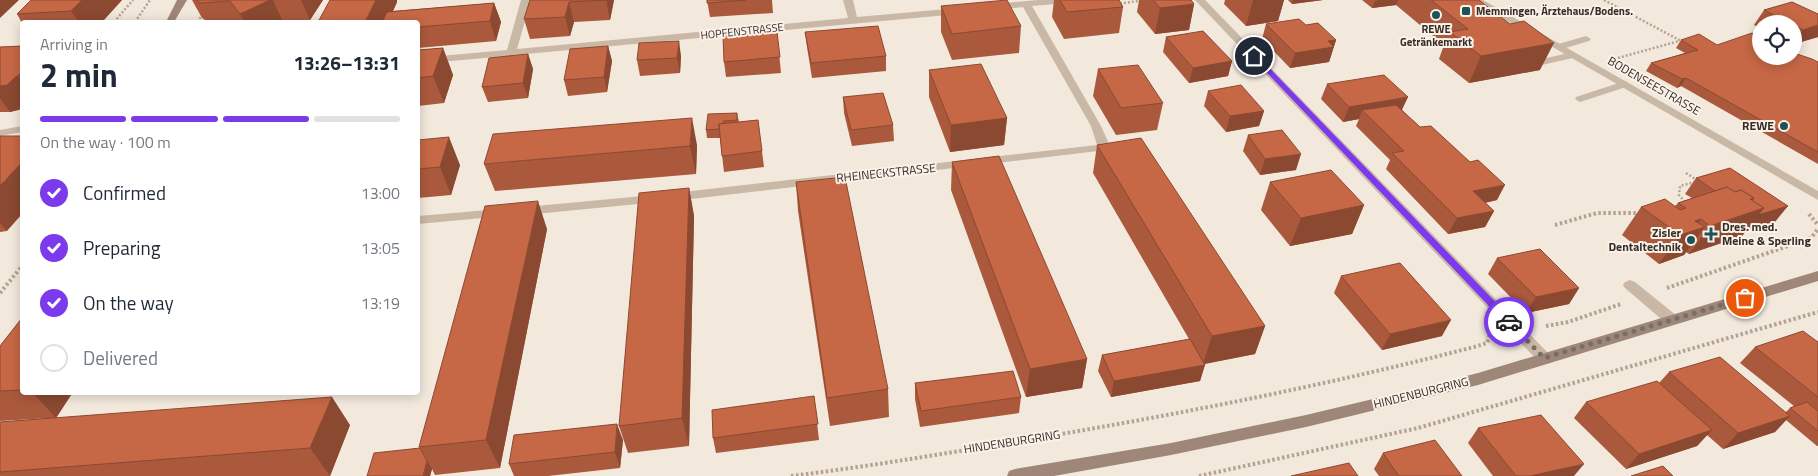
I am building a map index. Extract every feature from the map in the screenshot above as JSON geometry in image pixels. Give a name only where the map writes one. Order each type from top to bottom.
[{"type":"main road","points":[[171,20],[182,0]]},
{"type":"main road","name":"HINDENBURGRING","points":[[1015,476],[1306,421],[1470,381],[1818,276]]},
{"type":"street","points":[[511,54],[526,0]]},
{"type":"street","points":[[848,0],[854,20]]},
{"type":"street","points":[[989,8],[1067,0]]},
{"type":"street","points":[[1200,0],[1544,358]]},
{"type":"street","name":"BODENSEESTRASSE","points":[[1476,0],[1818,196]]},
{"type":"street","name":"RHEINECKSTRASSE","points":[[420,220],[616,203],[1102,148],[1103,144],[1096,126],[1027,4]]},
{"type":"street","name":"HOPFENSTRASSE","points":[[420,61],[511,54],[970,10]]},
{"type":"street","points":[[1559,47],[1586,39]]},
{"type":"street","points":[[1533,64],[1573,55]]},
{"type":"street","points":[[1580,99],[1625,84]]},
{"type":"street","points":[[0,133],[20,129]]},
{"type":"street","points":[[1630,285],[1672,320]]},
{"type":"path","points":[[116,20],[133,0]]},
{"type":"path","points":[[136,20],[150,0]]},
{"type":"path","points":[[1604,0],[1688,44]]},
{"type":"path","points":[[199,20],[205,12]]},
{"type":"path","points":[[1610,61],[1680,41]]},
{"type":"path","points":[[1686,173],[1698,181]]},
{"type":"path","points":[[1690,210],[1679,195],[1680,186],[1707,179]]},
{"type":"path","points":[[1555,225],[1597,212],[1639,212],[1648,214]]},
{"type":"path","points":[[1814,236],[1818,229]]},
{"type":"path","points":[[0,293],[20,268]]},
{"type":"path","points":[[1199,476],[1418,428],[1818,312]]},
{"type":"path","name":"HINDENBURGRING","points":[[791,476],[1060,434],[1236,402],[1330,383],[1448,354],[1487,343],[1491,336]]},
{"type":"building","points":[[31,0],[82,0],[71,11],[17,14]]},
{"type":"building","points":[[196,0],[270,0],[240,14],[230,1],[200,3]]},
{"type":"building","points":[[330,0],[376,0],[366,20],[319,20]]},
{"type":"building","points":[[530,0],[606,0],[569,2],[565,17],[524,19]]},
{"type":"building","points":[[707,0],[746,0],[707,3]]},
{"type":"building","points":[[1007,0],[1021,26],[952,34],[941,6]]},
{"type":"building","points":[[1060,0],[1119,0],[1123,7],[1067,12]]},
{"type":"building","points":[[1153,0],[1191,0],[1194,4],[1160,8]]},
{"type":"building","points":[[1431,0],[1479,0],[1510,24],[1524,21],[1554,43],[1481,56],[1450,32],[1468,29]]},
{"type":"building","points":[[1792,2],[1818,14],[1818,25],[1803,30],[1802,15],[1774,15],[1764,10]]},
{"type":"building","points":[[494,3],[490,21],[420,27],[420,20],[383,20],[387,12]]},
{"type":"building","points":[[1299,19],[1306,25],[1318,23],[1336,40],[1328,41],[1334,47],[1295,53],[1266,24]]},
{"type":"building","points":[[878,26],[886,56],[811,63],[805,32]]},
{"type":"building","points":[[1203,31],[1232,61],[1193,68],[1166,37]]},
{"type":"building","points":[[777,32],[780,57],[724,62],[723,36]]},
{"type":"building","name":"REWE","points":[[1752,33],[1752,65],[1802,65],[1802,56],[1818,62],[1818,152],[1686,78],[1682,79],[1651,63],[1698,50],[1681,40],[1699,34],[1717,45]]},
{"type":"building","points":[[679,41],[677,58],[637,60],[639,43]]},
{"type":"building","points":[[20,46],[20,74],[7,85],[0,86],[0,47]]},
{"type":"building","points":[[608,46],[604,77],[564,80],[570,49]]},
{"type":"building","points":[[443,48],[433,76],[420,78],[420,50]]},
{"type":"building","points":[[528,54],[523,83],[482,87],[489,58]]},
{"type":"building","points":[[981,64],[1007,118],[951,125],[929,70]]},
{"type":"building","points":[[1138,65],[1163,103],[1121,108],[1098,69]]},
{"type":"building","points":[[1384,75],[1408,97],[1349,107],[1327,84]]},
{"type":"building","points":[[1241,85],[1264,111],[1230,116],[1208,91]]},
{"type":"building","points":[[883,93],[893,125],[851,130],[843,97]]},
{"type":"building","points":[[1396,105],[1420,127],[1431,126],[1470,162],[1478,160],[1505,185],[1473,191],[1494,211],[1457,218],[1392,153],[1404,151],[1362,110]]},
{"type":"building","points":[[737,113],[737,120],[723,121],[723,124],[719,124],[719,129],[706,130],[708,114]]},
{"type":"building","points":[[692,118],[690,146],[484,164],[493,134]]},
{"type":"building","points":[[758,120],[762,151],[722,156],[719,124]]},
{"type":"building","points":[[1282,130],[1301,154],[1265,159],[1248,135]]},
{"type":"building","points":[[0,136],[20,136],[20,164],[0,186]]},
{"type":"building","points":[[449,137],[440,167],[420,169],[420,140]]},
{"type":"building","points":[[1141,138],[1265,326],[1212,336],[1097,145]]},
{"type":"building","points":[[999,156],[1087,359],[1030,369],[952,162]]},
{"type":"building","points":[[1730,168],[1788,206],[1758,215],[1764,208],[1752,201],[1754,198],[1741,190],[1735,192],[1727,187],[1715,191],[1696,178]]},
{"type":"building","points":[[1331,170],[1364,205],[1301,218],[1270,182]]},
{"type":"building","points":[[845,177],[888,389],[827,398],[796,182]]},
{"type":"building","points":[[1727,187],[1735,192],[1741,190],[1754,198],[1750,199],[1764,208],[1710,226],[1701,219],[1695,221],[1705,227],[1680,235],[1641,207],[1665,199],[1680,210],[1686,208],[1678,203]]},
{"type":"building","points":[[689,188],[682,418],[619,426],[639,193]]},
{"type":"building","points":[[538,201],[486,440],[419,447],[485,206]]},
{"type":"building","points":[[1540,249],[1579,288],[1536,297],[1497,258]]},
{"type":"building","points":[[1400,263],[1451,320],[1390,334],[1341,276]]},
{"type":"building","points":[[20,321],[20,390],[0,391],[0,346]]},
{"type":"building","points":[[1803,331],[1818,342],[1818,397],[1755,347]]},
{"type":"building","points":[[1190,339],[1205,365],[1114,381],[1102,355]]},
{"type":"building","points":[[1720,357],[1790,416],[1738,433],[1669,372]]},
{"type":"building","points":[[1013,371],[1021,397],[921,411],[915,383]]},
{"type":"building","points":[[1657,381],[1712,430],[1639,454],[1586,402]]},
{"type":"building","points":[[814,396],[818,424],[713,438],[712,410]]},
{"type":"building","points":[[332,397],[310,448],[0,472],[0,422]]},
{"type":"building","points":[[1807,402],[1818,411],[1818,431],[1790,408]]},
{"type":"building","points":[[1541,415],[1584,464],[1530,476],[1516,476],[1478,428]]},
{"type":"building","points":[[617,424],[615,452],[509,464],[514,435]]},
{"type":"building","points":[[1435,440],[1462,476],[1399,476],[1383,453]]},
{"type":"building","points":[[420,448],[427,461],[423,476],[367,476],[374,453]]},
{"type":"building","points":[[1349,463],[1358,476],[1291,476]]},
{"type":"building","points":[[1663,466],[1673,476],[1631,476]]},
{"type":"way so far","points":[[1509,322],[1544,358],[1745,298]]},
{"type":"place","name":"Memmingen, Ärztehaus/Bodens.","points":[[1466,11]]},
{"type":"place","name":"REWE Getränkemarkt","points":[[1436,15]]},
{"type":"place","name":"REWE","points":[[1784,126]]},
{"type":"place","name":"Dres. med. Meine & Sperling","points":[[1711,234]]},
{"type":"place","name":"Zisler Dentaltechnik","points":[[1691,240]]},
{"type":"route","points":[[1254,56],[1509,322]]}]
